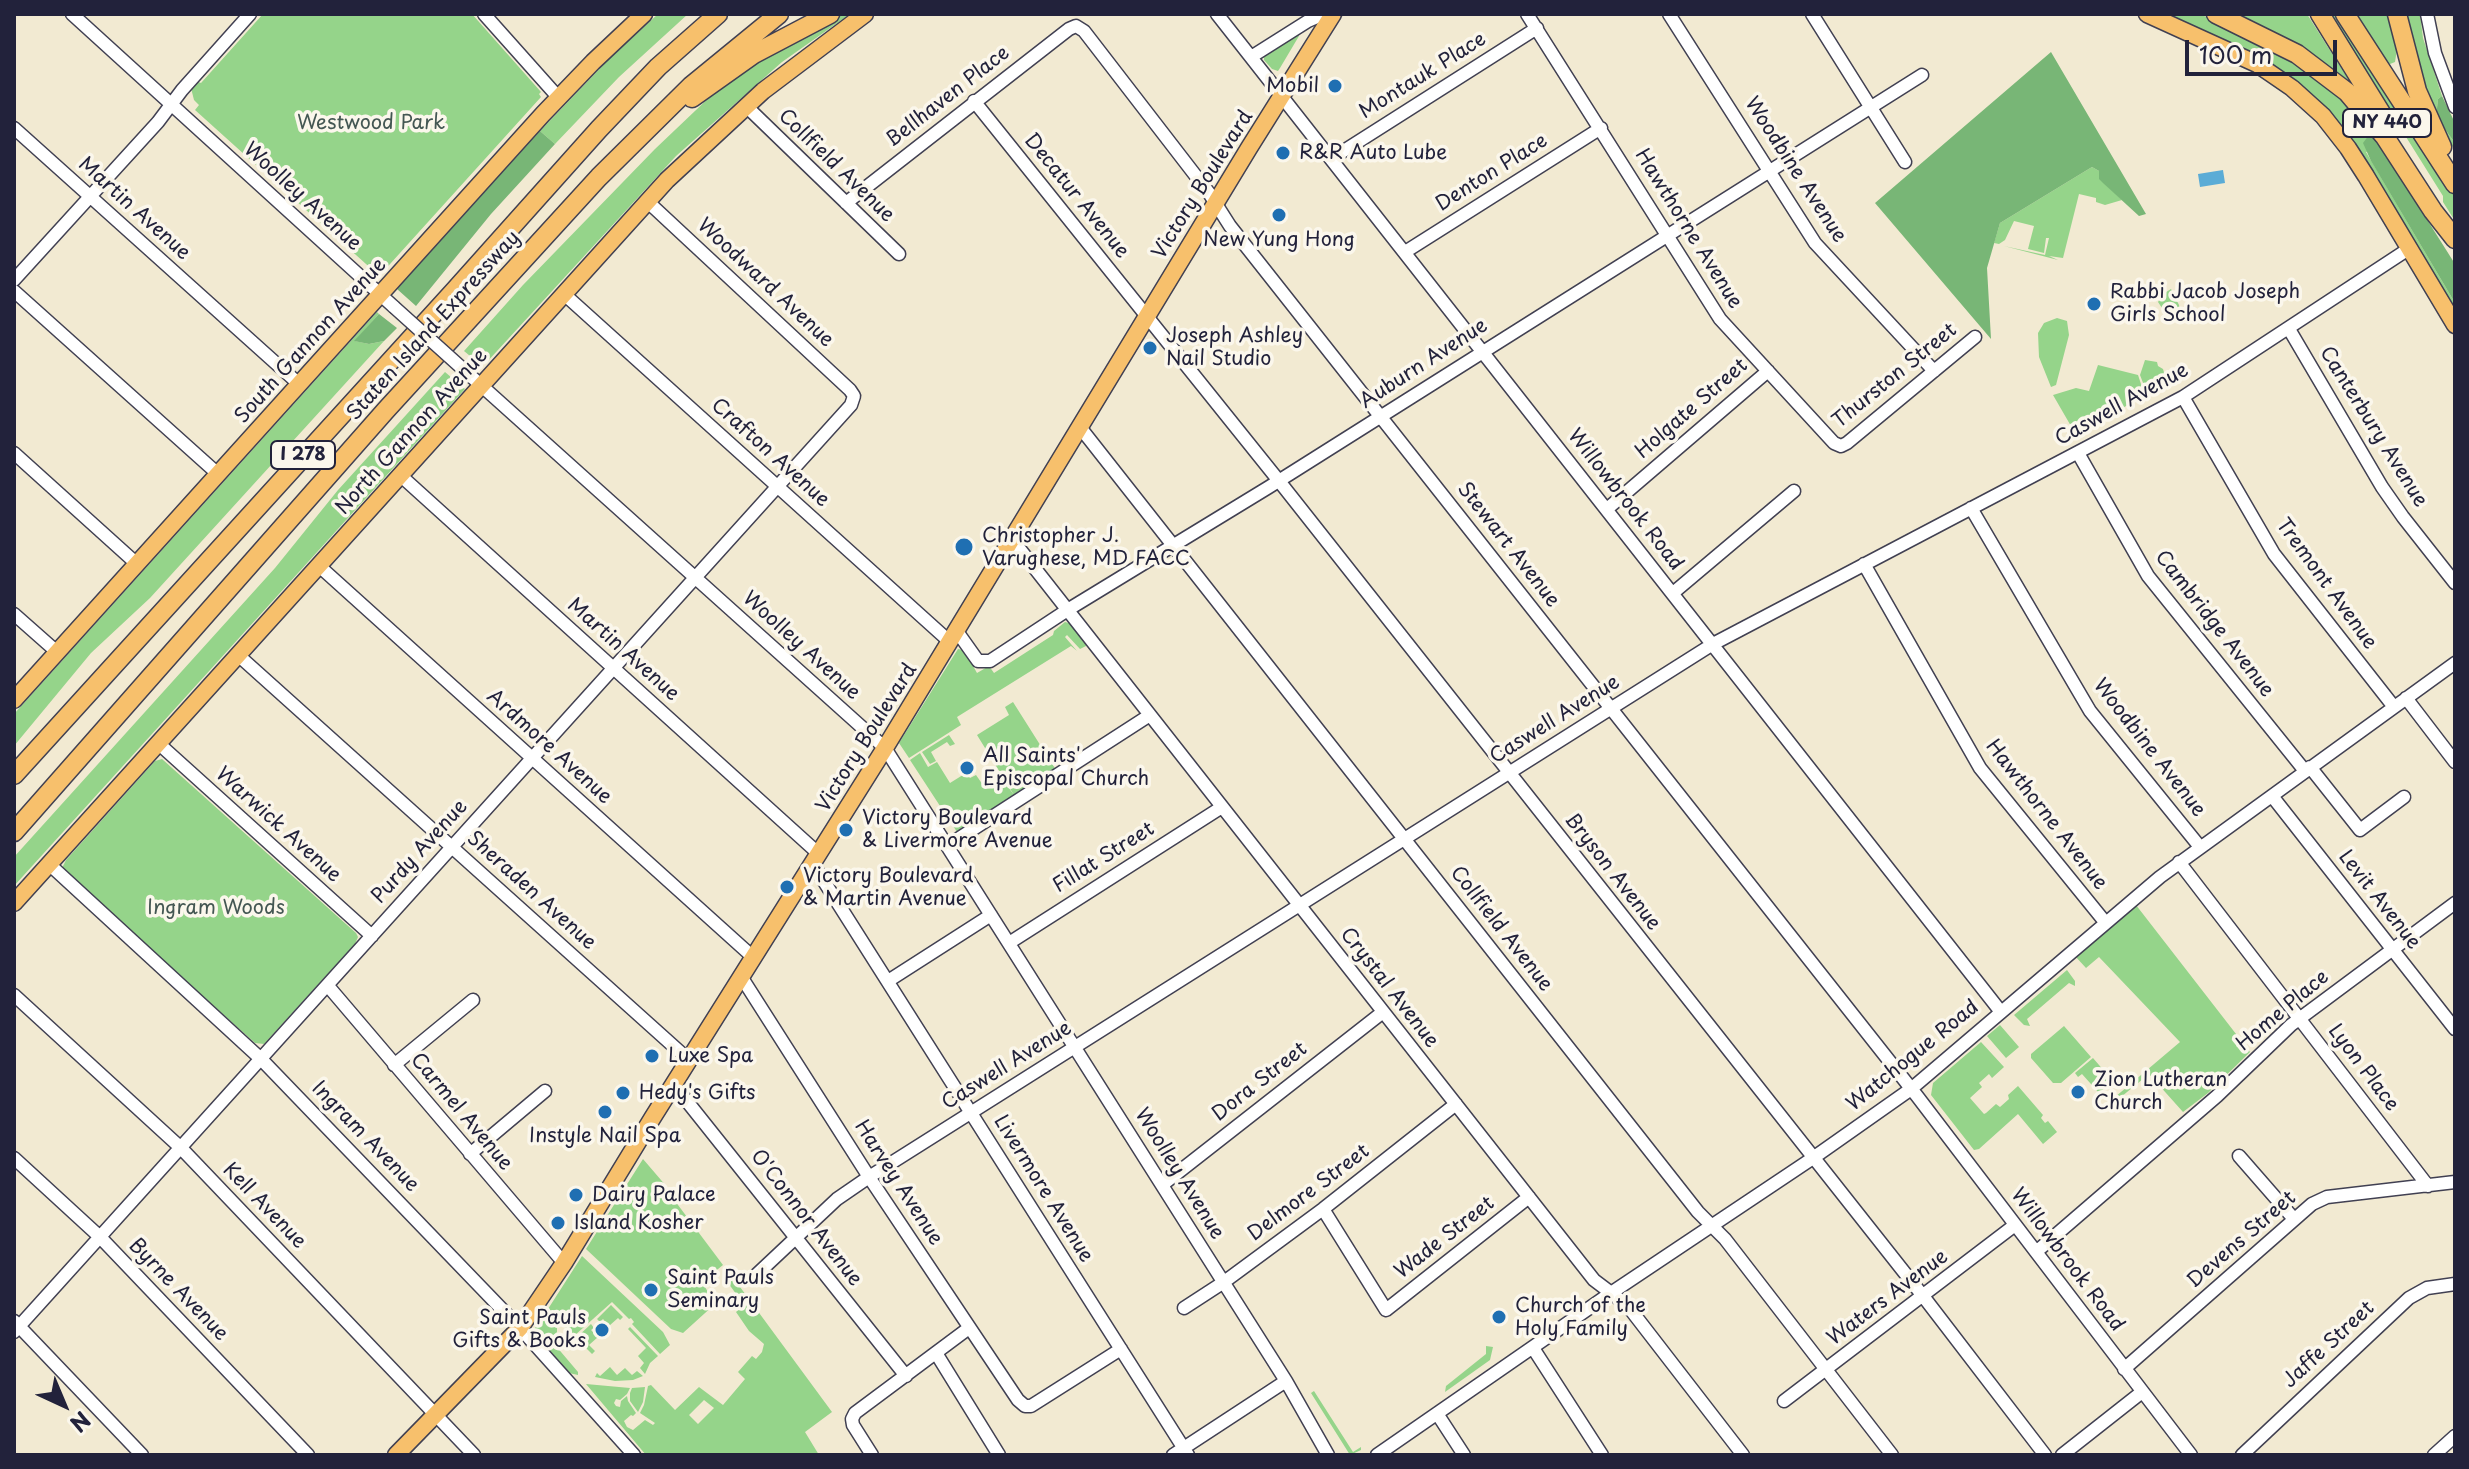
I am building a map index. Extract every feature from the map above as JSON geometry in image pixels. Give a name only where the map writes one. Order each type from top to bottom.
[{"type":"highway","name":"Staten Island Expressway","points":[[14,832],[386,410],[646,128],[713,66],[779,14]]},
{"type":"highway","points":[[646,128],[754,54],[830,14]]},
{"type":"highway","points":[[2216,14],[2297,54],[2347,92],[2375,123],[2455,239]]},
{"type":"highway","name":"NY 440","points":[[2320,14],[2455,232]]},
{"type":"highway","points":[[2345,14],[2455,184]]},
{"type":"highway","name":"NY 440","points":[[2399,14],[2428,120],[2455,171]]},
{"type":"highway","name":"Staten Island Expressway","points":[[14,775],[591,138],[658,67],[714,17]]},
{"type":"highway","points":[[14,761],[67,716]]},
{"type":"highway","points":[[14,843],[27,818]]},
{"type":"main road","name":"South Gannon Avenue","points":[[14,700],[558,97],[644,14]]},
{"type":"main road","name":"North Gannon Avenue","points":[[14,903],[647,201],[746,106],[865,14]]},
{"type":"main road","points":[[2147,14],[2257,64],[2313,106],[2348,148],[2455,325]]},
{"type":"main road","name":"Victory Boulevard","points":[[396,1455],[520,1328],[564,1263],[885,748],[1331,16]]},
{"type":"street","name":"Woolley Avenue","points":[[72,14],[885,748],[1224,1282],[1328,1455]]},
{"type":"street","points":[[14,280],[91,197],[250,14]]},
{"type":"street","points":[[484,14],[558,97]]},
{"type":"street","name":"Willowbrook Road","points":[[1217,14],[2001,1012]]},
{"type":"street","name":"Hawthorne Avenue","points":[[1527,14],[1720,319],[1834,443],[1841,446]]},
{"type":"street","name":"Woodbine Avenue","points":[[1669,14],[1815,243],[1934,371]]},
{"type":"street","points":[[1812,14],[1905,162]]},
{"type":"street","points":[[2427,14],[2438,62],[2455,107]]},
{"type":"street","points":[[1251,57],[1308,21],[1331,16]]},
{"type":"street","name":"Bellhaven Place","points":[[846,203],[974,101],[1076,26]]},
{"type":"street","name":"Stewart Avenue","points":[[1076,26],[1084,31],[1230,226],[1911,1089]]},
{"type":"street","name":"Montauk Place","points":[[1331,159],[1537,28]]},
{"type":"street","name":"Auburn Avenue","points":[[953,636],[978,661],[990,661],[1922,75]]},
{"type":"street","name":"Decatur Avenue","points":[[974,101],[1146,316]]},
{"type":"street","name":"Collfield Avenue","points":[[746,106],[899,254]]},
{"type":"street","name":"Martin Avenue","points":[[14,128],[299,384]]},
{"type":"street","name":"Denton Place","points":[[1405,252],[1601,128]]},
{"type":"street","name":"Woodward Avenue","points":[[647,201],[854,396]]},
{"type":"street","name":"Caswell Avenue","points":[[754,1277],[837,1199],[869,1177],[1713,644],[2183,397],[2410,248]]},
{"type":"street","points":[[14,291],[218,474]]},
{"type":"street","name":"Crafton Avenue","points":[[564,294],[778,486],[953,636]]},
{"type":"street","name":"Bryson Avenue","points":[[1146,316],[1923,1296],[2045,1455]]},
{"type":"street","name":"Canterbury Avenue","points":[[2289,329],[2382,487],[2455,583]]},
{"type":"street","name":"Thurston Street","points":[[1841,446],[1975,337]]},
{"type":"street","name":"Holgate Street","points":[[1607,509],[1768,371]]},
{"type":"street","name":"Purdy Avenue","points":[[16,1326],[328,986],[851,405],[854,396]]},
{"type":"street","name":"Tremont Avenue","points":[[2183,397],[2274,554],[2394,707]]},
{"type":"street","name":"Collfield Avenue","points":[[1079,426],[1698,1212],[1725,1239],[1892,1455]]},
{"type":"street","points":[[14,453],[137,564]]},
{"type":"street","name":"Cambridge Avenue","points":[[2078,453],[2148,576],[2360,830],[2404,797]]},
{"type":"street","name":"Martin Avenue","points":[[400,475],[613,668],[816,859]]},
{"type":"street","points":[[1673,593],[1794,491]]},
{"type":"street","name":"Woodbine Avenue","points":[[1971,508],[2090,711],[2200,847]]},
{"type":"street","name":"Crystal Avenue","points":[[1011,538],[1594,1280],[1627,1305],[1743,1455]]},
{"type":"street","name":"Hawthorne Avenue","points":[[1864,564],[1980,768],[2105,922]]},
{"type":"street","name":"Ardmore Avenue","points":[[318,565],[754,958]]},
{"type":"street","points":[[14,614],[57,652]]},
{"type":"street","name":"Sheraden Avenue","points":[[238,655],[690,1061]]},
{"type":"street","name":"Watchogue Road","points":[[1377,1455],[1911,1089],[2179,862],[2455,663]]},
{"type":"street","points":[[2406,698],[2455,762]]},
{"type":"street","points":[[947,846],[1150,715]]},
{"type":"street","name":"Warwick Avenue","points":[[158,743],[372,936]]},
{"type":"street","name":"Levit Avenue","points":[[2272,796],[2455,1029]]},
{"type":"street","name":"Fillat Street","points":[[1009,943],[1222,807]]},
{"type":"street","name":"Livermore Avenue","points":[[816,859],[888,981],[1121,1349],[1182,1452]]},
{"type":"street","name":"Lyon Place","points":[[2179,862],[2428,1186]]},
{"type":"street","name":"Ingram Avenue","points":[[49,864],[261,1059],[520,1328],[634,1455]]},
{"type":"street","name":"Home Place","points":[[2036,1252],[2217,1096],[2300,1018],[2455,903]]},
{"type":"street","points":[[888,981],[991,915]]},
{"type":"street","name":"Harvey Avenue","points":[[742,978],[869,1177],[1018,1400],[1025,1406],[1031,1406],[1121,1349]]},
{"type":"street","name":"Carmel Avenue","points":[[328,986],[564,1263]]},
{"type":"street","name":"Kell Avenue","points":[[14,995],[181,1148],[474,1455]]},
{"type":"street","points":[[394,1065],[473,1000]]},
{"type":"street","name":"Dora Street","points":[[1162,1185],[1383,1012]]},
{"type":"street","name":"O'Connor Avenue","points":[[674,1085],[906,1376]]},
{"type":"street","name":"Willowbrook Road","points":[[1911,1089],[2191,1455]]},
{"type":"street","points":[[470,1154],[545,1091]]},
{"type":"street","name":"Delmore Street","points":[[1184,1308],[1323,1209],[1456,1104]]},
{"type":"street","points":[[2239,1156],[2294,1219]]},
{"type":"street","name":"Byrne Avenue","points":[[14,1158],[100,1237],[308,1455]]},
{"type":"street","name":"Devens Street","points":[[2124,1369],[2312,1204],[2327,1197],[2455,1182]]},
{"type":"street","name":"Wade Street","points":[[1323,1209],[1386,1310],[1529,1197]]},
{"type":"street","name":"Waters Avenue","points":[[1784,1401],[2015,1225]]},
{"type":"street","name":"Jaffe Street","points":[[2242,1455],[2409,1298],[2427,1288],[2455,1284]]},
{"type":"street","points":[[16,1326],[142,1455]]},
{"type":"street","points":[[872,1455],[853,1425],[855,1413],[969,1328]]},
{"type":"street","points":[[1533,1348],[1602,1455]]},
{"type":"street","points":[[936,1353],[999,1455]]},
{"type":"street","points":[[1182,1452],[1286,1381]]},
{"type":"street","points":[[2062,1455],[2142,1392]]},
{"type":"street","points":[[1438,1415],[1464,1455]]},
{"type":"street","points":[[2434,1455],[2455,1436]]},
{"type":"green space","name":"Westwood Park","points":[[263,14],[472,14],[541,92],[541,97],[381,274],[376,273],[195,110],[199,105],[191,88],[196,81],[201,83]]},
{"type":"green space","points":[[658,14],[688,14],[619,77],[555,144],[540,131],[609,59]]},
{"type":"green space","points":[[842,14],[850,14],[782,62],[676,156],[486,363],[481,365],[464,351],[523,285],[716,91],[773,49]]},
{"type":"green space","points":[[2164,14],[2200,14],[2276,50],[2332,88],[2385,147],[2366,152],[2455,303],[2455,311],[2356,145],[2324,107]]},
{"type":"green space","points":[[2230,14],[2307,14],[2350,82],[2348,83]]},
{"type":"green space","points":[[2329,14],[2336,14],[2441,179],[2445,180],[2455,196],[2455,221],[2443,202],[2443,196]]},
{"type":"green space","points":[[2353,14],[2392,14],[2397,49],[2395,62],[2386,62]]},
{"type":"green space","points":[[2405,14],[2420,14],[2423,38],[2442,96],[2438,99],[2436,117],[2455,143],[2455,151],[2430,107]]},
{"type":"green space","points":[[1298,33],[1278,71],[1272,69],[1264,60],[1264,54]]},
{"type":"green space","points":[[2051,52],[2146,214],[2139,216],[2099,179],[2099,171],[2092,167],[2000,223],[1987,268],[1991,339],[1875,203]]},
{"type":"green space","points":[[2442,96],[2455,123],[2455,143],[2436,117],[2438,99]]},
{"type":"green space","points":[[540,131],[555,144],[491,214],[416,306],[397,289]]},
{"type":"green space","points":[[2369,135],[2375,137],[2455,264],[2455,303],[2371,161],[2363,143]]},
{"type":"green space","points":[[531,136],[534,138],[397,289],[395,287]]},
{"type":"green space","points":[[2092,167],[2099,171],[2100,179],[2122,200],[2105,205],[2096,202],[2096,198],[2079,194],[2063,258],[2049,256],[2058,260],[2004,246],[2045,255],[2049,238],[2046,238],[2044,253],[2028,249],[2034,226],[2014,221],[2005,240],[1994,243],[2000,223]]},
{"type":"green space","points":[[2171,289],[2179,305],[2177,315],[2164,311],[2158,302]]},
{"type":"green space","points":[[377,312],[379,314],[355,341],[369,344],[384,341],[150,598],[91,653],[14,746],[14,714]]},
{"type":"green space","points":[[379,314],[397,328],[384,341],[369,344],[354,341]]},
{"type":"green space","points":[[2057,318],[2067,321],[2069,335],[2056,385],[2051,387],[2039,357],[2038,333],[2044,323]]},
{"type":"green space","points":[[2145,360],[2157,362],[2166,379],[2166,385],[2148,395],[2146,391],[2156,385],[2145,388],[2140,375]]},
{"type":"green space","points":[[2098,365],[2138,375],[2145,396],[2075,433],[2053,395],[2076,388],[2089,391]]},
{"type":"green space","points":[[445,372],[465,389],[14,886],[14,857],[275,568],[338,490]]},
{"type":"green space","points":[[1065,622],[1072,624],[1088,645],[1080,649],[1067,635],[1065,637],[1077,651],[1071,646],[957,717],[961,725],[909,758],[899,743],[958,649],[964,650],[977,673],[989,666],[994,673],[1053,635]]},
{"type":"green space","points":[[1013,702],[1056,770],[957,832],[910,760],[920,753],[928,767],[937,762],[950,783],[966,773],[970,778],[976,775],[983,785],[1000,776],[1014,795],[977,735],[1009,715],[1005,707]]},
{"type":"green space","points":[[949,735],[955,744],[950,746],[947,742],[931,752],[936,761],[930,764],[922,752]]},
{"type":"green space","name":"Ingram Woods","points":[[162,759],[358,937],[264,1044],[255,1043],[62,868],[155,761]]},
{"type":"green space","points":[[2136,905],[2250,1052],[2208,1093],[2183,1112],[2149,1074],[2110,1106],[2108,1103],[2180,1042],[2099,957],[2086,968],[2075,956]]},
{"type":"green space","points":[[2067,970],[2075,986],[2069,983],[2027,1019],[2030,1026],[2024,1025],[2014,1015]]},
{"type":"green space","points":[[2000,1025],[2019,1047],[2006,1058],[1987,1036]]},
{"type":"green space","points":[[2064,1026],[2091,1057],[2061,1083],[2053,1083],[2031,1058],[2031,1054]]},
{"type":"green space","points":[[1981,1042],[2004,1067],[1992,1078],[1989,1074],[1979,1083],[1982,1087],[1970,1098],[1984,1114],[1996,1104],[2000,1107],[2018,1086],[2043,1115],[2041,1118],[2045,1123],[2048,1121],[2057,1132],[2043,1144],[2018,1114],[1974,1150],[1931,1095],[1933,1083]]},
{"type":"green space","points":[[2093,1058],[2111,1079],[2099,1093],[2082,1074],[2078,1077],[2075,1073]]},
{"type":"green space","points":[[643,1159],[723,1265],[702,1282],[715,1304],[683,1333],[671,1329],[586,1249]]},
{"type":"green space","points":[[582,1256],[663,1332],[670,1345],[660,1354],[632,1324],[631,1318],[612,1302],[574,1336],[548,1309]]},
{"type":"green space","points":[[729,1272],[832,1412],[805,1432],[819,1455],[646,1455],[586,1384],[630,1388],[614,1403],[620,1407],[627,1396],[636,1413],[624,1421],[633,1430],[645,1420],[653,1425],[655,1423],[640,1413],[648,1386],[651,1385],[675,1410],[699,1387],[723,1405],[745,1379],[738,1372],[752,1356],[756,1359],[764,1344],[749,1331],[736,1312],[745,1300],[742,1302],[723,1276]],"holes":[[[704,1400],[714,1408],[698,1424],[689,1415]]]},
{"type":"green space","points":[[611,1305],[623,1317],[609,1326],[603,1319],[600,1322],[597,1319]]},
{"type":"green space","points":[[544,1315],[557,1328],[550,1339],[578,1375],[569,1373],[533,1331]]},
{"type":"green space","points":[[591,1324],[594,1328],[591,1330],[598,1337],[589,1345],[595,1351],[592,1354],[576,1338]]},
{"type":"green space","points":[[630,1327],[658,1356],[645,1374],[640,1368],[644,1363],[638,1356],[646,1348],[628,1329]]},
{"type":"green space","points":[[1486,1346],[1493,1347],[1490,1360],[1445,1392],[1446,1386],[1486,1354]]},
{"type":"green space","points":[[610,1367],[617,1375],[625,1368],[632,1375],[637,1371],[643,1376],[615,1381],[595,1377]]},
{"type":"green space","points":[[645,1387],[638,1412],[630,1401],[630,1393],[632,1388]]},
{"type":"green space","points":[[1314,1391],[1353,1452],[1361,1447],[1361,1450],[1350,1455],[1311,1393]]},
{"type":"water","points":[[2223,170],[2225,183],[2200,187],[2198,174]]},
{"type":"place","name":"Mobil","points":[[1335,86]]},
{"type":"place","name":"R&R Auto Lube","points":[[1283,153]]},
{"type":"place","name":"New Yung Hong","points":[[1279,215]]},
{"type":"place","name":"Rabbi Jacob Joseph Girls School","points":[[2094,304]]},
{"type":"place","name":"Joseph Ashley Nail Studio","points":[[1150,348]]},
{"type":"place","name":"Christopher J. Varughese, MD FACC","points":[[964,547]]},
{"type":"place","name":"All Saints' Episcopal Church","points":[[967,768]]},
{"type":"place","name":"Victory Boulevard & Livermore Avenue","points":[[846,830]]},
{"type":"place","name":"Victory Boulevard & Martin Avenue","points":[[787,887]]},
{"type":"place","name":"Luxe Spa","points":[[652,1056]]},
{"type":"place","name":"Zion Lutheran Church","points":[[2078,1092]]},
{"type":"place","name":"Hedy's Gifts","points":[[623,1093]]},
{"type":"place","name":"Instyle Nail Spa","points":[[605,1112]]},
{"type":"place","name":"Dairy Palace","points":[[576,1195]]},
{"type":"place","name":"Island Kosher","points":[[558,1223]]},
{"type":"place","name":"Saint Pauls Seminary","points":[[651,1290]]},
{"type":"place","name":"Church of the Holy Family","points":[[1499,1317]]},
{"type":"place","name":"Saint Pauls Gifts & Books","points":[[602,1330]]}]
